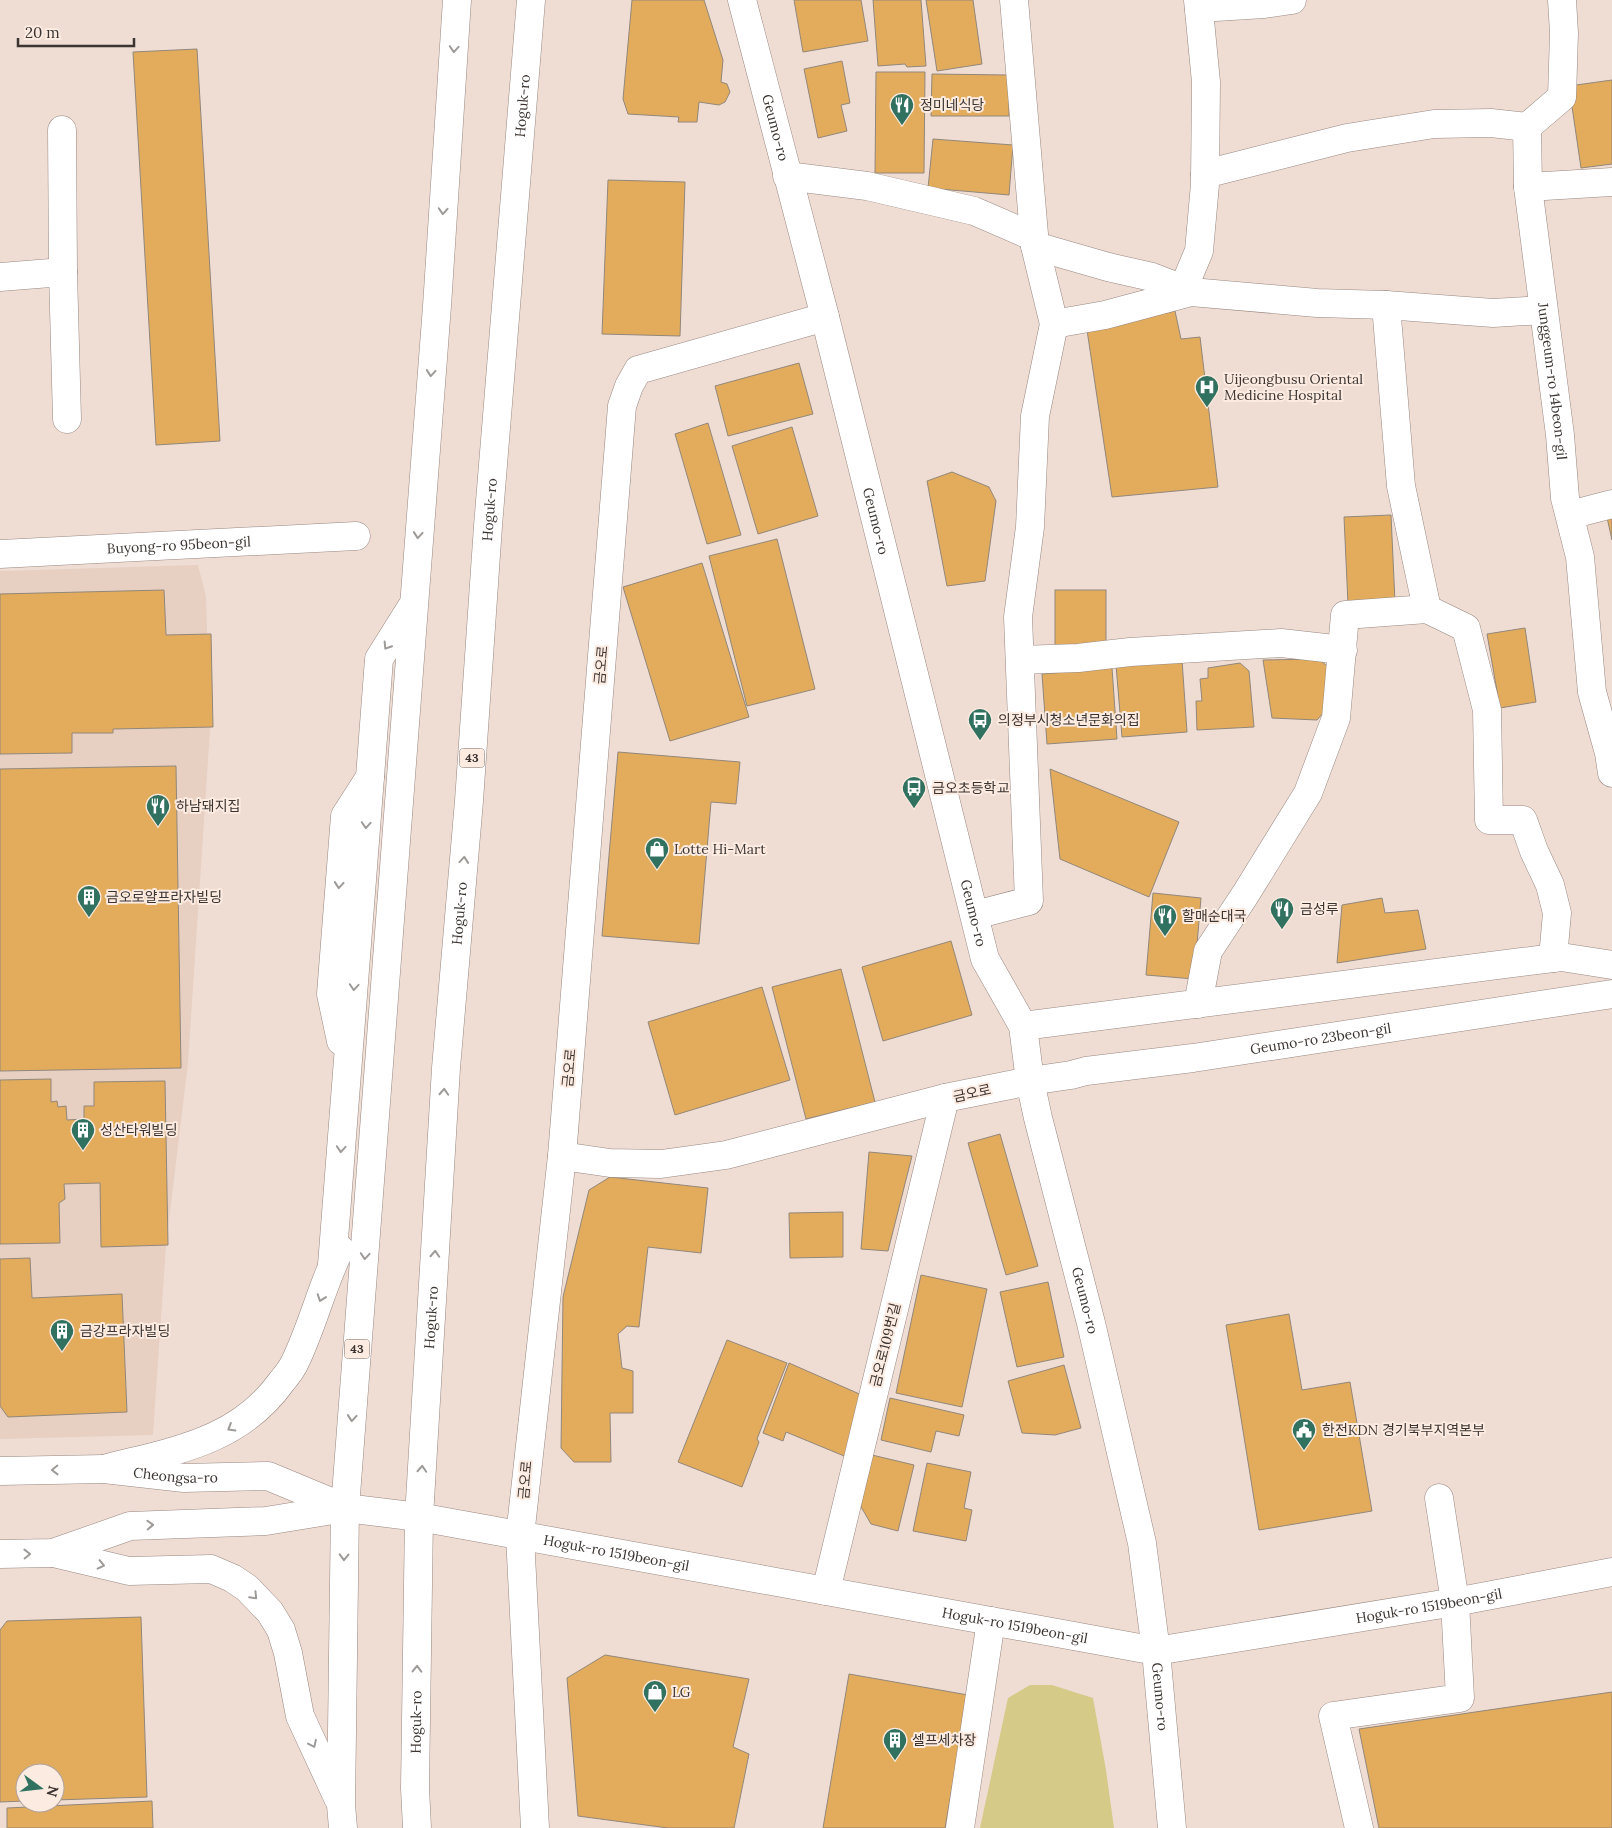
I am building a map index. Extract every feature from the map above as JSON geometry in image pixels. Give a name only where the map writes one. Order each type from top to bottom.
[{"type":"street","name":"43","points":[[342,1817],[345,1508],[436,306],[457,0]]},
{"type":"street","name":"Hoguk-ro","points":[[417,1828],[414,1788],[419,1517],[446,1068],[469,801],[488,526],[531,0]]},
{"type":"street","name":"Geumo-ro","points":[[742,0],[825,317],[986,959],[1023,1026],[1030,1081],[1091,1323],[1142,1543],[1156,1651],[1172,1828]]},
{"type":"street","points":[[975,915],[1029,901],[1018,617],[1030,527],[1035,416],[1054,324],[1034,242],[1014,0]]},
{"type":"street","points":[[1187,291],[1199,251],[1205,184],[1206,82],[1199,4],[1264,4],[1292,0]]},
{"type":"street","points":[[1204,174],[1346,138],[1434,124],[1491,123],[1527,127],[1562,97],[1564,33],[1562,0]]},
{"type":"street","name":"Junggeum-ro 14beon-gil","points":[[1527,127],[1528,187],[1560,435],[1565,498],[1580,557],[1592,692],[1609,753],[1612,773]]},
{"type":"street","points":[[62,130],[67,419]]},
{"type":"street","points":[[788,176],[867,186],[974,211],[1034,242],[1108,267],[1152,277],[1187,291],[1317,303],[1386,305],[1493,313],[1543,310]]},
{"type":"street","points":[[1528,187],[1612,182]]},
{"type":"street","points":[[0,277],[63,272]]},
{"type":"street","points":[[1054,324],[1105,315],[1187,291]]},
{"type":"street","points":[[1386,305],[1401,486],[1427,609]]},
{"type":"street","name":"금오로","points":[[536,1828],[520,1536],[562,1156],[622,406],[629,386],[638,370],[825,317]]},
{"type":"street","points":[[1570,515],[1612,504]]},
{"type":"street","name":"Buyong-ro 95beon-gil","points":[[0,554],[356,536]]},
{"type":"street","points":[[332,1265],[347,1069],[331,994],[345,816],[370,777],[379,659],[413,604]]},
{"type":"street","points":[[1198,1004],[1208,951],[1246,895],[1308,793],[1336,718],[1345,615],[1427,609],[1466,628],[1487,710],[1489,820],[1523,820],[1534,852],[1550,885],[1557,913],[1553,958]]},
{"type":"street","points":[[1020,660],[1078,658],[1130,652],[1282,644],[1343,650]]},
{"type":"street","points":[[1023,1026],[1561,957],[1612,965]]},
{"type":"street","name":"Geumo-ro 23beon-gil","points":[[1030,1081],[1086,1071],[1203,1057],[1612,994]]},
{"type":"street","name":"금오로","points":[[562,1156],[610,1163],[661,1164],[726,1155],[945,1098],[1030,1081]]},
{"type":"street","name":"금오로109번길","points":[[826,1591],[945,1098]]},
{"type":"street","points":[[104,1469],[215,1438],[262,1406],[294,1364],[310,1329],[332,1265],[370,1190]]},
{"type":"street","name":"Cheongsa-ro","points":[[0,1471],[104,1469],[184,1478],[268,1476],[345,1508],[419,1517]]},
{"type":"street","points":[[1359,1828],[1333,1716],[1460,1698],[1455,1602],[1440,1498]]},
{"type":"street","name":"Cheongsa-ro","points":[[0,1554],[54,1553],[130,1526],[266,1521],[345,1508]]},
{"type":"street","name":"Hoguk-ro 1519beon-gil","points":[[419,1517],[1156,1651],[1455,1602],[1612,1572]]},
{"type":"street","points":[[54,1553],[129,1571],[211,1569],[232,1578],[247,1588],[270,1612],[280,1630],[288,1653],[300,1716],[342,1817]]},
{"type":"street","points":[[960,1828],[991,1621]]},
{"type":"shaded area","points":[[198,565],[206,597],[210,730],[188,1063],[166,1245],[153,1435],[0,1439],[0,571]]},
{"type":"shaded area","points":[[1030,1685],[1052,1685],[1093,1698],[1114,1828],[980,1828],[1008,1698]]},
{"type":"building","points":[[632,0],[704,0],[723,60],[721,82],[727,84],[730,92],[725,102],[719,105],[699,102],[697,122],[678,122],[679,117],[628,114],[623,99]]},
{"type":"building","points":[[794,0],[861,0],[868,41],[803,52]]},
{"type":"building","points":[[873,0],[921,0],[926,66],[907,67],[905,64],[878,66]]},
{"type":"building","points":[[926,0],[973,0],[982,64],[937,71]]},
{"type":"building","points":[[197,49],[220,441],[156,445],[133,52]]},
{"type":"building","points":[[842,61],[850,103],[841,105],[847,131],[818,138],[804,69]]},
{"type":"building","points":[[876,72],[925,72],[924,173],[875,173]]},
{"type":"building","points":[[932,74],[1009,75],[1009,116],[931,116]]},
{"type":"building","points":[[1612,80],[1612,164],[1581,168],[1569,86]]},
{"type":"building","points":[[933,139],[1013,145],[1009,195],[928,188]]},
{"type":"building","points":[[608,180],[685,182],[680,336],[602,334]]},
{"type":"building","points":[[1175,311],[1181,339],[1200,337],[1218,487],[1112,497],[1087,330]]},
{"type":"building","points":[[799,363],[813,414],[728,436],[715,386]]},
{"type":"building","points":[[708,423],[741,535],[707,544],[675,434]]},
{"type":"building","points":[[792,427],[818,516],[758,534],[732,446]]},
{"type":"building","points":[[952,472],[989,487],[996,501],[985,581],[947,586],[927,481]]},
{"type":"building","points":[[1612,512],[1612,540],[1606,513]]},
{"type":"building","points":[[1391,515],[1395,602],[1348,604],[1344,517]]},
{"type":"building","points":[[777,539],[815,689],[747,706],[709,556]]},
{"type":"building","points":[[702,563],[749,717],[670,741],[623,587]]},
{"type":"building","points":[[164,590],[166,635],[211,634],[213,727],[113,729],[113,733],[72,733],[72,753],[0,754],[0,594]]},
{"type":"building","points":[[1055,590],[1106,590],[1106,650],[1055,650]]},
{"type":"building","points":[[1525,628],[1536,702],[1500,708],[1487,634]]},
{"type":"building","points":[[1319,659],[1337,675],[1332,703],[1317,720],[1272,718],[1263,660]]},
{"type":"building","points":[[1182,660],[1187,732],[1122,737],[1116,665]]},
{"type":"building","points":[[1240,663],[1249,671],[1254,727],[1197,730],[1196,701],[1202,701],[1200,679],[1208,678],[1208,668]]},
{"type":"building","points":[[1112,668],[1117,739],[1047,744],[1042,674]]},
{"type":"building","name":"Lotte Hi-Mart","points":[[618,752],[740,762],[736,804],[711,802],[699,944],[602,936]]},
{"type":"building","name":"금오로얄프라자빌딩","points":[[176,766],[181,1068],[0,1071],[0,769]]},
{"type":"building","points":[[1050,769],[1179,822],[1149,897],[1060,859]]},
{"type":"building","points":[[1153,893],[1201,898],[1194,979],[1146,975]]},
{"type":"building","points":[[1382,898],[1385,913],[1418,910],[1426,949],[1337,963],[1342,905]]},
{"type":"building","points":[[951,941],[972,1015],[883,1041],[862,967]]},
{"type":"building","points":[[841,969],[875,1102],[806,1119],[772,987]]},
{"type":"building","points":[[762,987],[790,1080],[675,1115],[648,1022]]},
{"type":"building","name":"성산타워빌딩","points":[[51,1079],[51,1102],[57,1101],[58,1107],[66,1106],[67,1120],[84,1119],[84,1106],[94,1106],[94,1082],[165,1081],[168,1245],[101,1247],[100,1183],[64,1184],[65,1199],[59,1203],[60,1243],[0,1244],[0,1080]]},
{"type":"building","points":[[1000,1134],[1038,1266],[1006,1275],[968,1143]]},
{"type":"building","points":[[869,1152],[912,1156],[888,1251],[861,1249]]},
{"type":"building","points":[[610,1177],[708,1188],[701,1253],[648,1247],[639,1327],[627,1326],[618,1334],[622,1368],[633,1371],[633,1413],[610,1413],[611,1462],[574,1462],[561,1448],[563,1297],[589,1190]]},
{"type":"building","points":[[843,1212],[843,1257],[790,1258],[789,1213]]},
{"type":"building","name":"금강프라자빌딩","points":[[30,1258],[32,1298],[122,1294],[127,1412],[8,1417],[0,1406],[0,1259]]},
{"type":"building","points":[[921,1275],[987,1289],[962,1407],[896,1393]]},
{"type":"building","points":[[1048,1282],[1064,1357],[1017,1367],[1000,1292]]},
{"type":"building","name":"한전KDN 경기북부지역본부","points":[[1289,1314],[1302,1390],[1350,1382],[1372,1511],[1259,1530],[1226,1325]]},
{"type":"building","points":[[727,1340],[787,1363],[757,1439],[759,1442],[742,1487],[678,1462]]},
{"type":"building","points":[[789,1363],[864,1396],[849,1458],[786,1432],[783,1441],[763,1433]]},
{"type":"building","points":[[1064,1365],[1081,1428],[1055,1435],[1022,1433],[1008,1381]]},
{"type":"building","points":[[890,1398],[964,1415],[959,1436],[936,1431],[931,1452],[881,1440]]},
{"type":"building","points":[[872,1455],[914,1465],[898,1531],[871,1524],[860,1505]]},
{"type":"building","points":[[927,1463],[971,1472],[964,1508],[972,1510],[966,1541],[913,1531]]},
{"type":"building","points":[[141,1617],[147,1797],[65,1800],[65,1763],[15,1763],[15,1801],[0,1802],[0,1630],[7,1621]]},
{"type":"building","name":"LG","points":[[605,1655],[749,1679],[733,1747],[749,1754],[734,1828],[668,1828],[578,1816],[567,1678]]},
{"type":"building","name":"셀프세차장","points":[[849,1674],[968,1695],[945,1828],[823,1828]]},
{"type":"building","points":[[1612,1692],[1612,1828],[1379,1828],[1359,1729]]},
{"type":"building","points":[[152,1801],[153,1828],[7,1828],[7,1808],[15,1808],[15,1813],[65,1813],[65,1805]]},
{"type":"place","name":"정미네식당","points":[[902,126]]},
{"type":"place","name":"Uijeongbusu Oriental Medicine Hospital","points":[[1207,408]]},
{"type":"place","name":"의정부시청소년문화의집","points":[[980,741]]},
{"type":"place","name":"금오초등학교","points":[[914,809]]},
{"type":"place","name":"하남돼지집","points":[[158,827]]},
{"type":"place","name":"Lotte Hi-Mart","points":[[657,870]]},
{"type":"place","name":"금오로얄프라자빌딩","points":[[89,918]]},
{"type":"place","name":"금성루","points":[[1282,930]]},
{"type":"place","name":"할매순대국","points":[[1165,937]]},
{"type":"place","name":"성산타워빌딩","points":[[83,1151]]},
{"type":"place","name":"금강프라자빌딩","points":[[62,1352]]},
{"type":"place","name":"한전KDN 경기북부지역본부","points":[[1304,1451]]},
{"type":"place","name":"LG","points":[[655,1713]]},
{"type":"place","name":"셀프세차장","points":[[895,1761]]}]
